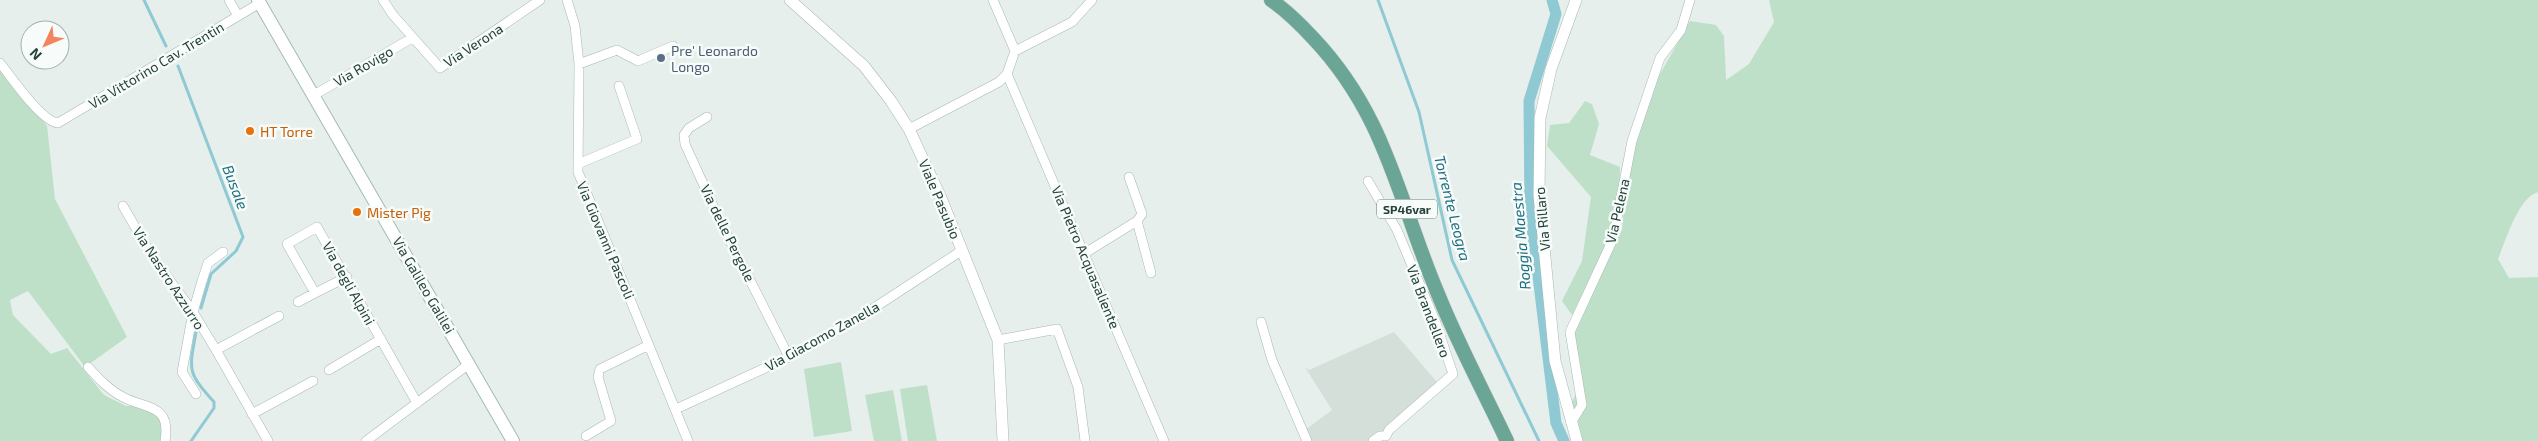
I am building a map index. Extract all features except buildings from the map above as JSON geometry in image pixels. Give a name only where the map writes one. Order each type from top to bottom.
[{"type":"main road","name":"SP46var","points":[[1271,0],[1288,12],[1335,61],[1369,113],[1392,164],[1438,294],[1507,441]]},
{"type":"main road","name":"Via Galileo Galilei","points":[[259,2],[513,441]]},
{"type":"street","points":[[229,0],[238,16]]},
{"type":"street","points":[[383,0],[412,38]]},
{"type":"street","name":"Via Verona","points":[[412,38],[440,68],[540,0]]},
{"type":"street","name":"Via Giovanni Pascoli","points":[[567,0],[575,26],[579,64],[578,172],[688,441]]},
{"type":"street","name":"Viale Pasubio","points":[[790,0],[864,66],[891,101],[908,129],[941,198],[998,340],[1003,441]]},
{"type":"street","points":[[993,0],[1015,51]]},
{"type":"street","points":[[908,129],[999,82],[1006,74],[1015,51],[1072,22],[1092,0]]},
{"type":"street","name":"Via Rillaro","points":[[1576,0],[1550,69],[1540,118],[1539,195],[1554,361],[1577,441]]},
{"type":"street","name":"Via Pelena","points":[[1572,423],[1582,405],[1570,332],[1613,239],[1632,141],[1660,58],[1681,30],[1690,0]]},
{"type":"street","name":"Via Vittorino Cav. Trentin","points":[[0,63],[33,104],[52,122],[58,123],[259,2]]},
{"type":"street","name":"Via Rovigo","points":[[314,95],[412,38]]},
{"type":"street","points":[[579,64],[617,50],[638,61],[673,46]]},
{"type":"street","name":"Via Pietro Acquasaliente","points":[[1006,74],[1085,253],[1164,441]]},
{"type":"street","points":[[578,164],[637,139],[619,86]]},
{"type":"street","name":"Via delle Pergole","points":[[707,117],[689,128],[684,135],[685,144],[721,223],[789,357]]},
{"type":"street","points":[[1085,253],[1137,221],[1142,214],[1129,177]]},
{"type":"street","name":"Via Brandellero","points":[[1368,181],[1397,230],[1436,323],[1453,374],[1389,430],[1390,439],[1380,436],[1373,441]]},
{"type":"street","name":"Via Nastro Azzurro","points":[[124,206],[152,256],[193,312],[268,441]]},
{"type":"street","points":[[1137,221],[1151,273]]},
{"type":"street","name":"Via degli Alpini","points":[[315,294],[287,244],[318,227],[417,403]]},
{"type":"street","name":"Via Giacomo Zanella","points":[[676,409],[789,357],[854,321],[961,251]]},
{"type":"street","points":[[196,394],[182,372],[193,312],[208,263],[223,252]]},
{"type":"street","points":[[298,302],[347,277]]},
{"type":"street","points":[[216,350],[279,316]]},
{"type":"street","points":[[1261,322],[1272,360],[1307,441]]},
{"type":"street","points":[[998,340],[1057,329],[1078,387],[1084,441]]},
{"type":"street","name":"Via degli Alpini","points":[[329,370],[381,339]]},
{"type":"street","points":[[586,436],[611,421],[598,377],[600,369],[649,346]]},
{"type":"street","points":[[366,441],[469,364]]},
{"type":"street","points":[[88,367],[100,380],[122,397],[153,407],[164,418],[166,427],[165,441]]},
{"type":"street","points":[[252,414],[314,381]]},
{"type":"shaded area","points":[[1394,332],[1437,382],[1426,393],[1428,402],[1371,441],[1310,441],[1305,430],[1332,410],[1305,367],[1309,370]]},
{"type":"green space","points":[[1769,0],[2538,0],[2538,192],[2524,202],[2509,231],[2498,259],[2509,278],[2538,277],[2538,441],[1583,441],[1570,405],[1583,382],[1573,325],[1622,230],[1633,122],[1690,21],[1716,25],[1724,36],[1726,80],[1749,64],[1774,22]]},
{"type":"green space","points":[[0,62],[47,126],[55,199],[127,337],[85,367],[28,291],[10,300],[13,315],[51,354],[67,348],[104,395],[126,406],[158,406],[169,418],[166,441],[0,441]]},
{"type":"green space","points":[[1585,101],[1592,104],[1599,124],[1590,155],[1620,167],[1619,221],[1572,315],[1562,301],[1582,261],[1591,197],[1547,146],[1550,125],[1569,123]]},
{"type":"green space","points":[[841,362],[852,431],[814,437],[804,369]]},
{"type":"green space","points":[[927,385],[937,441],[908,441],[900,389]]},
{"type":"green space","points":[[893,390],[902,441],[874,441],[865,395]]},
{"type":"waterway","name":"Busale","points":[[144,0],[166,46]]},
{"type":"waterway","name":"Torrente Leogra","points":[[1378,0],[1419,112],[1452,260],[1539,441]]},
{"type":"waterway","name":"Roggia Maestra","points":[[1552,0],[1556,14],[1529,101],[1530,211],[1556,423],[1564,441]]},
{"type":"waterway","name":"Busale","points":[[178,66],[243,237],[236,251],[211,274],[201,308]]},
{"type":"waterway","name":"Busale","points":[[191,441],[214,408],[214,402],[199,384],[192,370],[192,355],[196,332]]},
{"type":"place","name":"Pre' Leonardo Longo","points":[[661,58]]},
{"type":"place","name":"HT Torre","points":[[250,131]]},
{"type":"place","name":"Mister Pig","points":[[357,212]]}]
